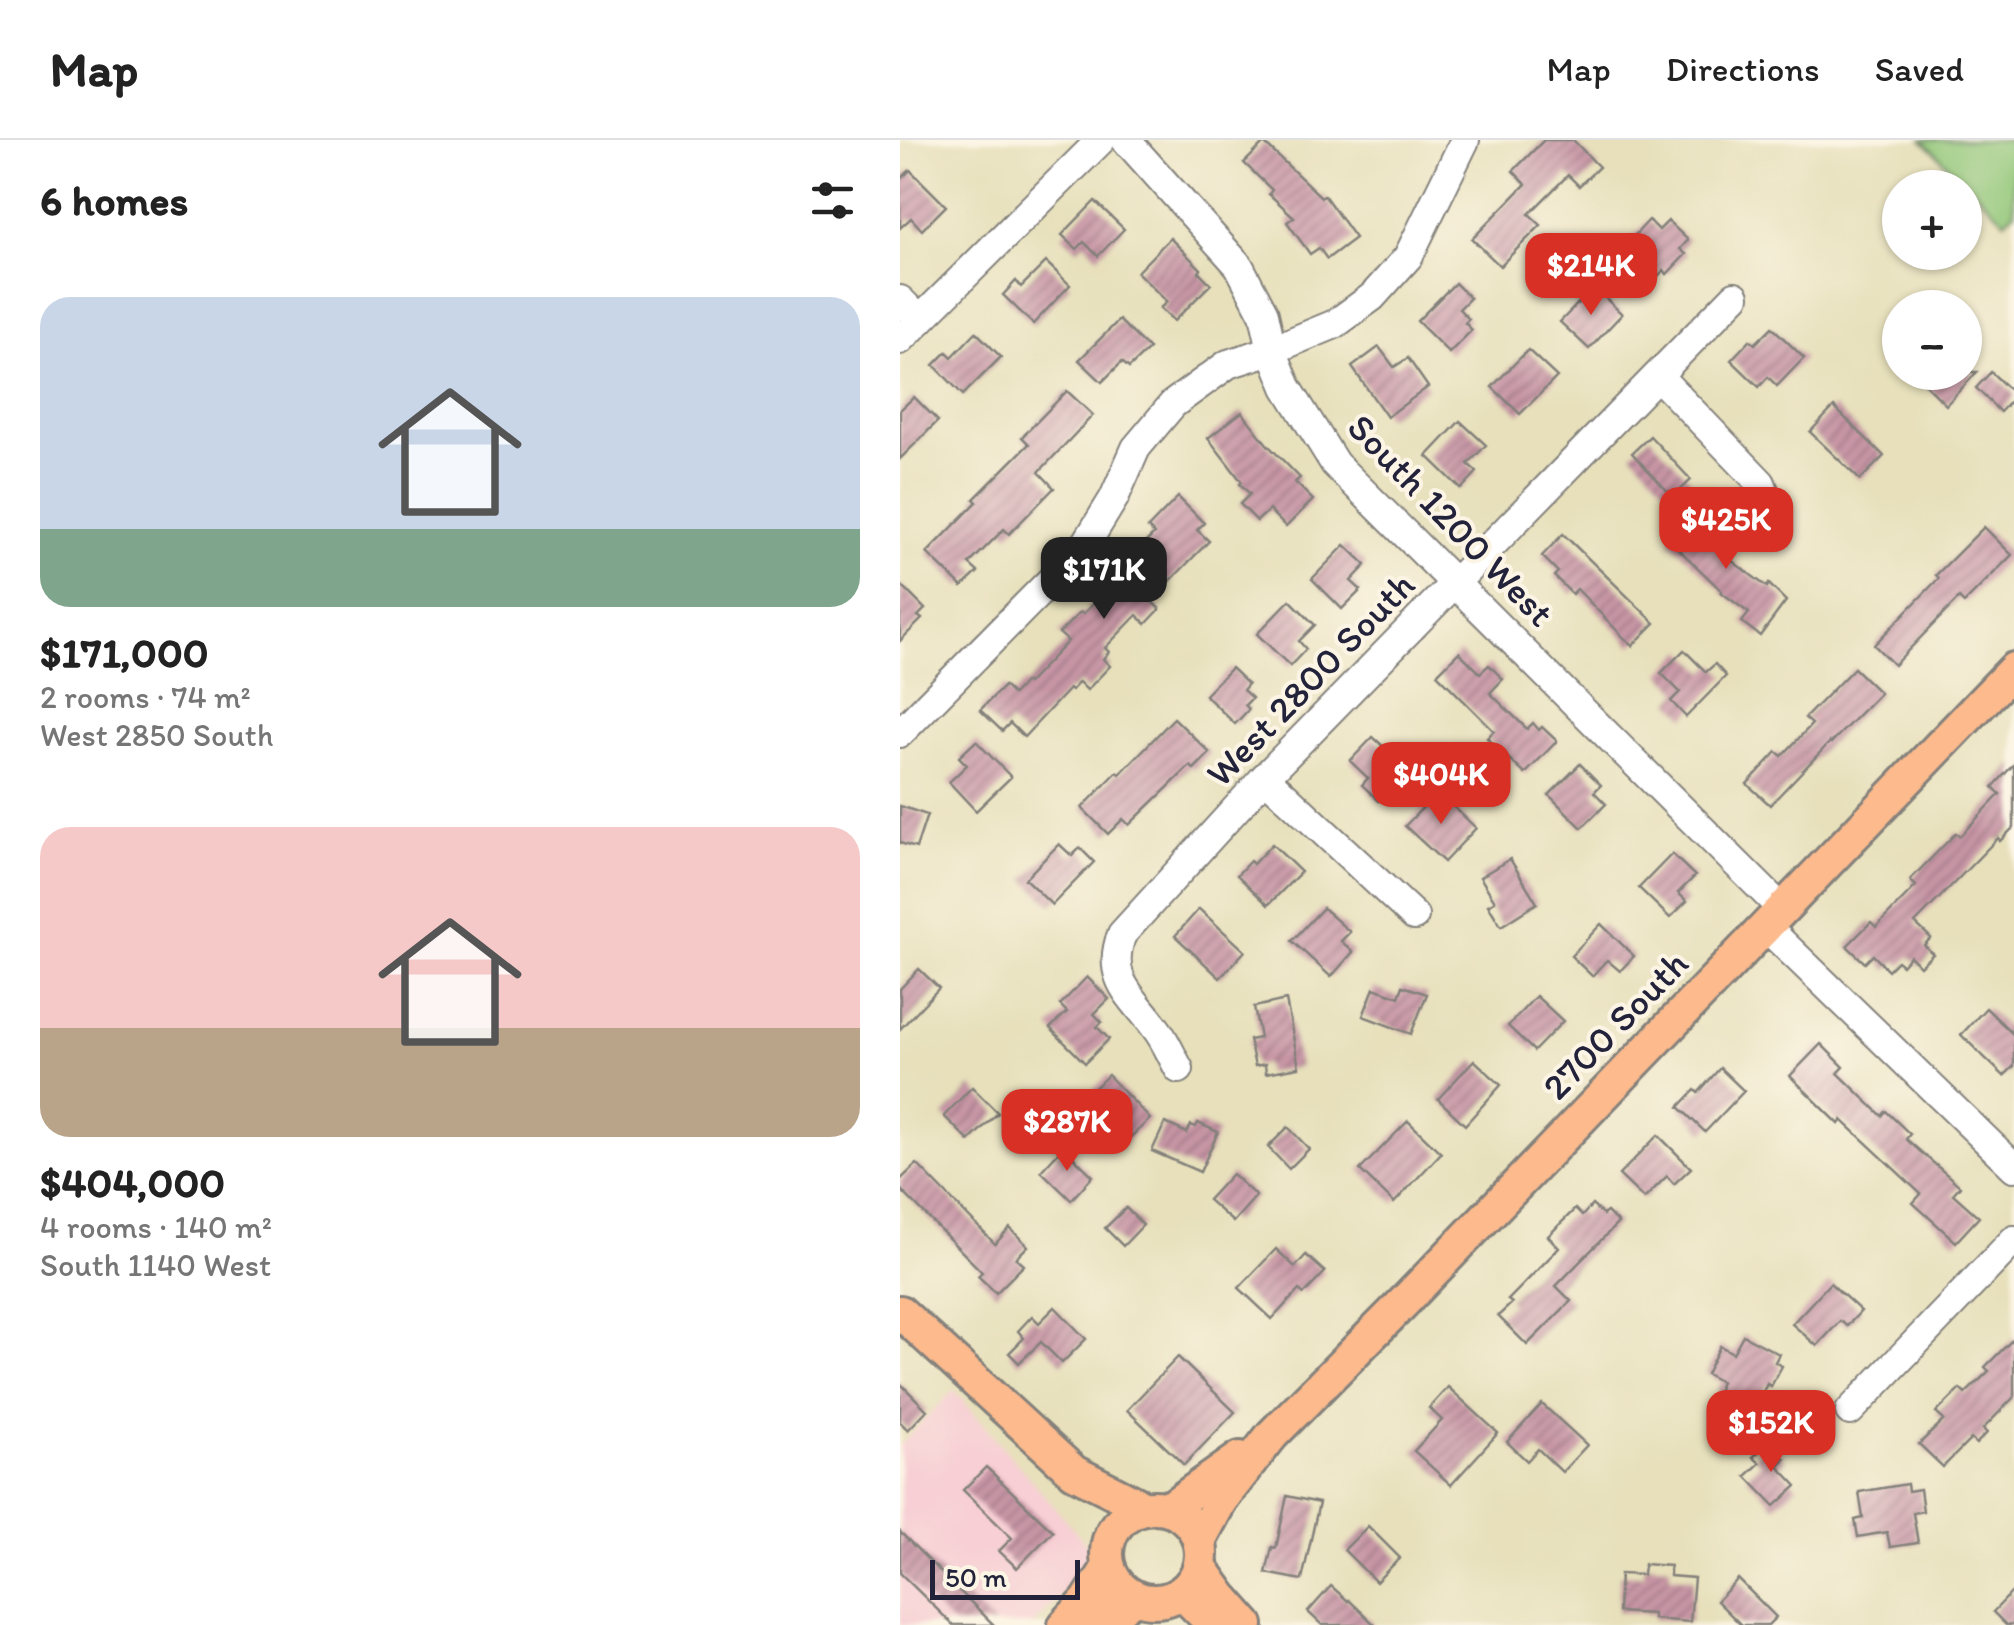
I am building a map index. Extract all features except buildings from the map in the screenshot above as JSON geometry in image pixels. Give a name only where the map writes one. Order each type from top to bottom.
[{"type":"main road","name":"2700 South","points":[[1272,1435],[2014,669]]},
{"type":"main road","points":[[900,1312],[1074,1472],[1188,1521],[1193,1567],[1214,1625]]},
{"type":"main road","points":[[1065,1625],[1087,1601],[1109,1553],[1115,1528],[1123,1519],[1156,1509],[1272,1435]]},
{"type":"main road","points":[[1074,1472],[1109,1553],[1114,1579],[1135,1597],[1161,1600],[1193,1567],[1221,1500],[1272,1435]]},
{"type":"main road","points":[[1193,1567],[1248,1625]]},
{"type":"main road","points":[[1099,1625],[1135,1597]]},
{"type":"street","points":[[907,320],[1101,140]]},
{"type":"street","name":"South 1200 West","points":[[1126,140],[1239,266],[1264,314],[1272,350],[1287,387],[1334,464],[1456,583],[2014,1167]]},
{"type":"street","points":[[900,734],[1084,546],[1114,498],[1136,448],[1173,404],[1228,364],[1335,324],[1372,297],[1408,257],[1465,140]]},
{"type":"street","name":"West 2800 South","points":[[1179,1070],[1158,1030],[1124,989],[1116,948],[1122,934],[1265,776],[1735,296]]},
{"type":"street","points":[[1658,376],[1761,483],[1776,522]]},
{"type":"street","points":[[1265,776],[1414,916]]},
{"type":"street","points":[[1850,1411],[2014,1240]]},
{"type":"shaded area","points":[[954,1390],[1093,1552],[1092,1563],[1032,1625],[900,1625],[900,1445]]},
{"type":"green space","points":[[1922,140],[2014,140],[2014,212],[2005,221],[1982,199],[1982,170],[1953,170]]}]
